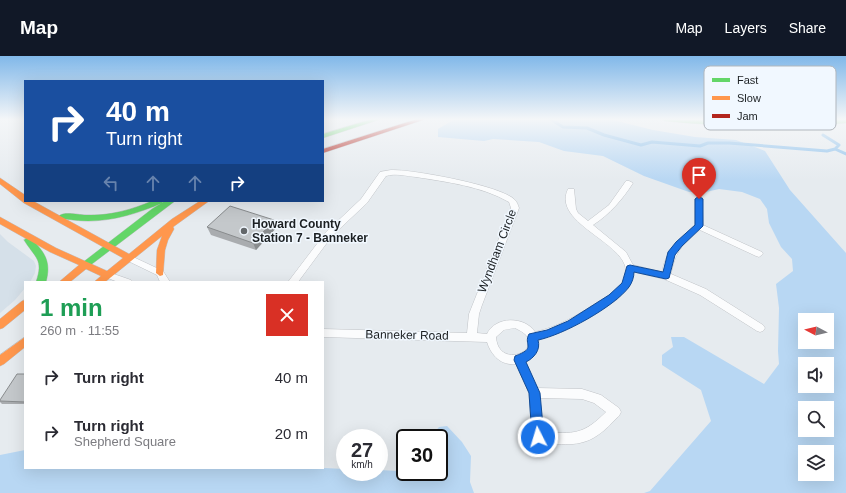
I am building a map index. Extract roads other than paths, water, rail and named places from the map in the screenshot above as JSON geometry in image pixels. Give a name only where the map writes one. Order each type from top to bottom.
[{"type":"main road","points":[[324,151],[359,139]]},
{"type":"main road","points":[[0,180],[24,198]]},
{"type":"main road","points":[[29,202],[45,212],[111,245],[129,258]]},
{"type":"main road","points":[[45,212],[88,220],[126,215],[157,202]]},
{"type":"main road","points":[[65,281],[170,202]]},
{"type":"main road","points":[[100,281],[176,221],[204,202]]},
{"type":"main road","points":[[0,220],[85,266],[108,275]]},
{"type":"main road","points":[[160,273],[159,249],[163,239],[176,221]]},
{"type":"main road","points":[[20,232],[44,258],[45,271],[41,281]]},
{"type":"main road","points":[[0,325],[24,305]]},
{"type":"main road","points":[[0,331],[24,313]]},
{"type":"main road","points":[[0,361],[24,342]]},
{"type":"street","name":"Wyndham Circle","points":[[295,281],[329,234],[364,201],[383,174],[397,172],[459,182],[507,198],[512,201],[515,208],[477,305],[474,314],[472,336]]},
{"type":"street","points":[[588,225],[609,211],[629,183]]},
{"type":"street","points":[[532,337],[548,334],[572,324],[612,298],[626,284],[630,274],[630,268],[623,254],[571,210],[569,198],[571,190]]},
{"type":"street","points":[[666,276],[671,254],[679,244],[699,226],[699,199]]},
{"type":"street","points":[[699,226],[759,254]]},
{"type":"street","points":[[129,258],[160,273],[164,281]]},
{"type":"street","points":[[630,268],[666,276],[704,292],[760,328]]},
{"type":"street","points":[[108,275],[125,281]]},
{"type":"street","points":[[511,324],[523,327],[532,337],[534,344],[532,351],[527,357],[519,360],[501,356],[492,345],[491,338],[493,332],[497,328],[503,325],[511,324]]},
{"type":"street","name":"Banneker Road","points":[[324,334],[472,336],[491,338]]},
{"type":"street","points":[[519,360],[534,393],[538,437],[574,439],[584,437],[615,412],[597,399],[582,394],[534,393]]},
{"type":"waterway","points":[[620,139],[641,145],[652,142],[700,146],[708,143],[729,143],[827,151],[835,149]]},
{"type":"waterway","points":[[830,139],[839,145],[835,149]]},
{"type":"waterway","points":[[835,149],[846,154]]},
{"type":"place","name":"Howard County Station 7 - Banneker","points":[[244,231]]}]
